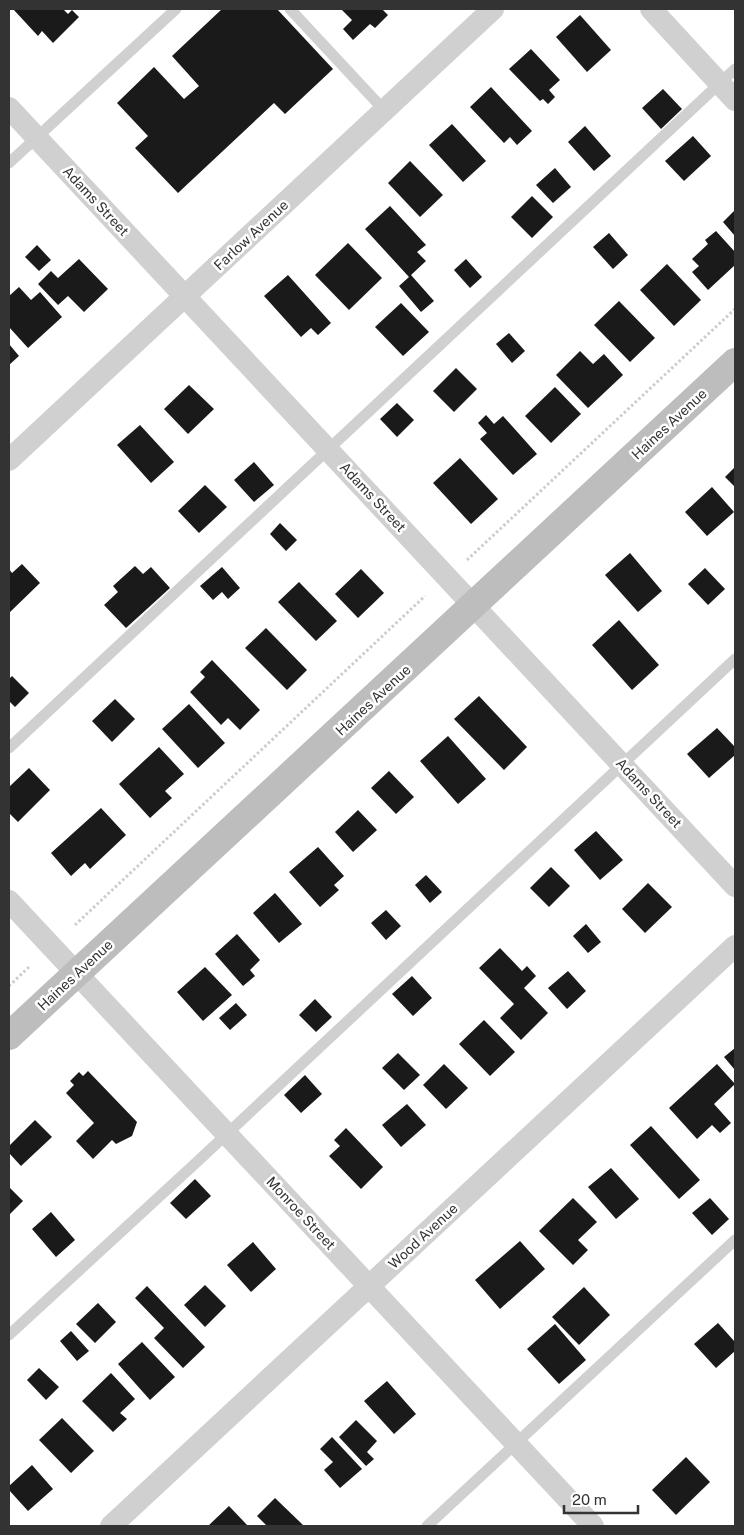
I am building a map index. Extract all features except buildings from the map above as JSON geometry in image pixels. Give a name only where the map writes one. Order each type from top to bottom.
[{"type":"main road","name":"Haines Avenue","points":[[9,1036],[735,362]]},
{"type":"street","name":"Farlow Avenue","points":[[9,460],[493,9]]},
{"type":"street","points":[[651,9],[728,76],[735,100]]},
{"type":"street","name":"Adams Street","points":[[9,108],[735,886]]},
{"type":"street","name":"Monroe Street","points":[[9,901],[593,1526]]},
{"type":"street","name":"Wood Avenue","points":[[111,1526],[735,946]]},
{"type":"lane","points":[[9,163],[176,9]]},
{"type":"lane","points":[[290,9],[384,110]]},
{"type":"lane","points":[[9,748],[728,76]]},
{"type":"lane","points":[[9,1335],[623,765],[735,658]]},
{"type":"lane","points":[[427,1526],[735,1240]]},
{"type":"path","points":[[467,560],[735,309]]},
{"type":"path","points":[[75,925],[425,596]]},
{"type":"path","points":[[9,986],[30,966]]}]
